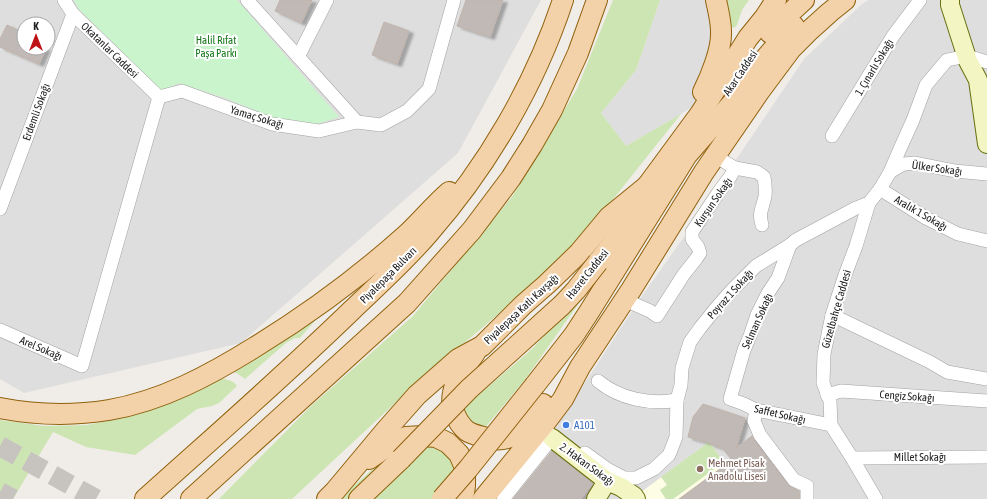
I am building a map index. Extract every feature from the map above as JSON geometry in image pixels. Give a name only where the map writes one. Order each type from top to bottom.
[{"type":"main road","name":"Piyalepaşa Bulvarı","points":[[145,499],[330,332],[407,257],[444,216],[484,162],[520,100],[550,38],[563,0]]},
{"type":"main road","points":[[191,499],[407,303],[472,230],[511,178],[552,110],[578,53],[597,0]]},
{"type":"main road","points":[[700,114],[698,103],[709,79],[720,42],[721,30],[716,0]]},
{"type":"main road","points":[[765,16],[776,0]]},
{"type":"main road","points":[[765,16],[783,0]]},
{"type":"main road","name":"Akar Caddesi","points":[[687,155],[731,85],[758,47],[775,27],[804,0]]},
{"type":"main road","points":[[442,499],[468,469],[574,335],[687,155],[716,124],[763,61],[782,39],[808,13],[827,0]]},
{"type":"main road","points":[[483,499],[548,431],[580,367],[625,300],[715,156],[759,92],[791,49],[830,12],[846,0]]},
{"type":"main road","points":[[950,0],[950,5],[967,56],[978,80],[987,144]]},
{"type":"main road","name":"Hasret Caddesi","points":[[369,499],[391,474],[401,459],[469,389],[562,305],[576,290],[635,214],[647,186],[700,114],[748,38],[765,16]]},
{"type":"main road","points":[[0,408],[23,412],[51,414],[77,414],[109,410],[172,392],[225,366],[284,329],[354,278],[407,234],[442,198],[484,162]]},
{"type":"main road","name":"Piyalepaşa Katlı Kavşağı","points":[[327,499],[417,395],[458,359],[482,346],[523,305],[579,253],[609,217],[647,186]]},
{"type":"main road","points":[[482,346],[462,370],[457,379],[452,402],[454,414],[460,423],[467,431],[478,436],[502,439],[517,433],[531,419],[550,395],[580,367]]},
{"type":"main road","name":"2. Hakan Sokağı","points":[[548,431],[607,481],[621,487],[636,499]]},
{"type":"main road","points":[[343,481],[389,445],[406,437],[436,437],[448,443],[459,454],[465,468],[463,499]]},
{"type":"main road","points":[[359,499],[401,459]]},
{"type":"main road","points":[[596,499],[607,481]]},
{"type":"street","name":"Okatanlar Caddesi","points":[[64,0],[73,14],[159,97]]},
{"type":"street","points":[[247,0],[357,122],[381,126],[407,111],[429,89],[454,0]]},
{"type":"street","points":[[298,57],[327,0]]},
{"type":"street","name":"1. Çınarlı Sokağı","points":[[832,136],[893,36],[920,0]]},
{"type":"street","name":"Erdemli Sokağı","points":[[0,209],[73,14]]},
{"type":"street","points":[[967,56],[987,62]]},
{"type":"street","name":"Poyraz 1 Sokağı","points":[[548,431],[607,469],[624,478],[636,478],[654,469],[669,455],[676,437],[677,400],[681,385],[682,368],[690,342],[700,328],[732,290],[756,266],[796,240],[856,208],[869,203],[880,189],[890,172],[913,120],[926,85],[947,60],[967,56]]},
{"type":"street","name":"Yamaç Sokağı","points":[[159,97],[182,91],[272,124],[319,131],[357,122]]},
{"type":"street","name":"Arel Sokağı","points":[[0,330],[82,366],[159,97]]},
{"type":"street","name":"Kurşun Sokağı","points":[[625,300],[650,311],[656,316],[684,274],[696,260],[700,253],[698,247],[692,239],[692,232],[735,168],[715,156]]},
{"type":"street","name":"Ülker Sokağı","points":[[890,172],[904,164],[916,163],[955,171],[987,174]]},
{"type":"street","points":[[735,168],[757,172],[764,177],[766,187],[765,198],[761,208],[760,218],[762,225]]},
{"type":"street","name":"Aralık 1 Sokağı","points":[[880,189],[926,218],[951,231],[987,241]]},
{"type":"street","name":"Güzelbahçe Caddesi","points":[[831,425],[830,401],[823,382],[824,354],[832,315],[869,203]]},
{"type":"street","name":"Selman Sokağı","points":[[730,399],[744,350],[768,293],[778,278],[790,245]]},
{"type":"street","points":[[832,315],[930,362],[947,372],[987,379]]},
{"type":"street","points":[[598,381],[607,388],[633,399],[656,402],[677,400]]},
{"type":"street","name":"Cengiz Sokağı","points":[[827,395],[841,391],[987,402]]},
{"type":"street","name":"Saffet Sokağı","points":[[730,399],[756,410],[831,425]]},
{"type":"street","points":[[756,410],[754,421],[760,435],[794,480],[807,486],[808,499]]},
{"type":"street","points":[[831,425],[876,499]]},
{"type":"street","points":[[503,499],[548,431]]},
{"type":"street","name":"Millet Sokağı","points":[[852,458],[987,457]]},
{"type":"shaded area","points":[[0,0],[541,0],[458,153],[241,343],[24,393],[0,379]]},
{"type":"shaded area","points":[[660,0],[710,0],[721,30],[698,103],[626,146],[601,113],[636,70]]},
{"type":"shaded area","points":[[869,0],[987,0],[987,499],[498,499],[556,427],[642,296],[686,234],[804,59],[862,4]]},
{"type":"shaded area","name":"Mehmet Pisak Anadolu Lisesi","points":[[709,442],[751,499],[646,499],[641,492]]},
{"type":"green space","name":"Halil Rıfat Paşa Parkı","points":[[74,0],[237,0],[339,117],[317,124],[277,119],[225,98],[179,83],[161,91],[78,8]]},
{"type":"green space","points":[[613,0],[660,0],[636,70],[601,113],[626,146],[681,114],[571,252],[408,391],[292,499],[219,499],[311,406],[413,316],[511,198],[577,89]]},
{"type":"green space","points":[[727,0],[749,0],[742,10],[737,25],[734,28],[730,25]]},
{"type":"green space","points":[[596,279],[524,381],[483,430],[460,411],[532,349]]},
{"type":"green space","points":[[320,315],[300,338],[295,338],[286,343],[245,379],[231,371]]},
{"type":"green space","points":[[219,378],[227,379],[237,386],[219,403],[197,409],[135,455],[86,447],[53,432],[13,499],[0,499],[0,420],[44,426],[87,425],[126,417],[172,402]]},
{"type":"green space","points":[[709,442],[724,462],[673,499],[666,499],[660,490],[667,485],[661,477]]},
{"type":"green space","points":[[402,443],[444,446],[458,472],[453,499],[339,499]]},
{"type":"building","points":[[280,0],[312,0],[301,23],[275,11]]},
{"type":"building","points":[[466,0],[503,0],[490,37],[457,26]]},
{"type":"building","points":[[384,22],[409,31],[397,64],[372,55]]},
{"type":"building","points":[[7,25],[16,29],[16,54],[0,47],[0,39]]},
{"type":"building","points":[[21,56],[42,56],[39,64]]},
{"type":"building","points":[[703,404],[745,418],[736,448],[752,436],[788,485],[799,491],[799,499],[679,499],[732,460],[722,448],[688,437],[693,417]]},
{"type":"building","points":[[552,451],[593,483],[581,499],[513,499]]},
{"type":"tunnel","points":[[0,446],[96,499]]},
{"type":"tunnel","points":[[0,492],[13,499]]},
{"type":"place","name":"A101","points":[[566,425]]},
{"type":"place","name":"Mehmet Pisak Anadolu Lisesi","points":[[700,469]]}]
